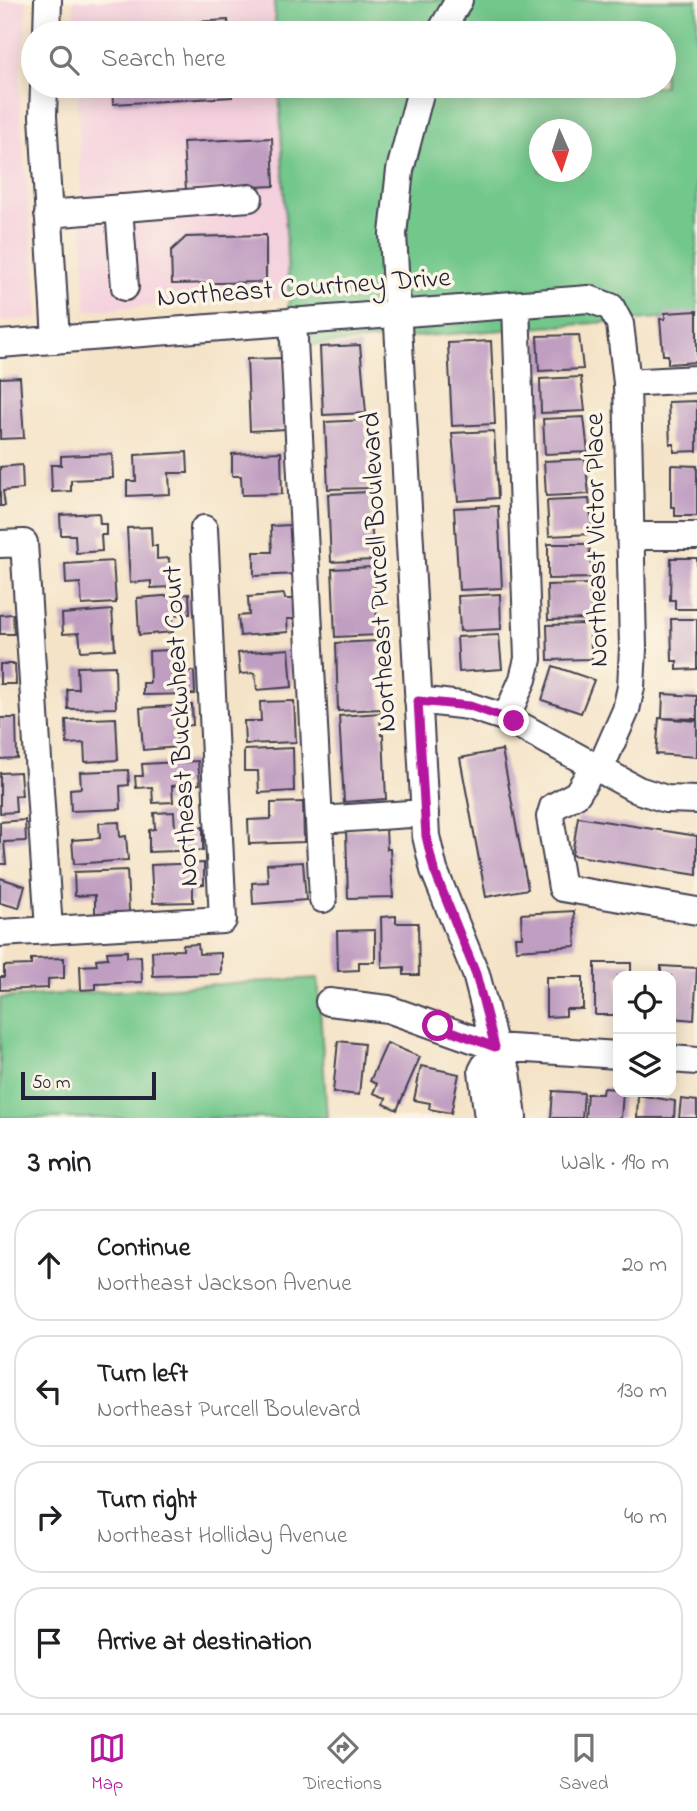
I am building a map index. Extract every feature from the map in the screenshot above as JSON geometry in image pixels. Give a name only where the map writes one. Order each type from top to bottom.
[{"type":"street","points":[[47,21],[48,0]]},
{"type":"street","points":[[447,21],[459,0]]},
{"type":"street","points":[[44,98],[56,340]]},
{"type":"street","name":"Northeast Purcell Boulevard","points":[[419,98],[400,170],[393,234],[426,836],[434,870],[476,974],[495,1047],[507,1071],[513,1118]]},
{"type":"street","points":[[48,214],[248,198]]},
{"type":"street","points":[[119,208],[125,286]]},
{"type":"street","name":"Northeast Courtney Drive","points":[[0,344],[589,299],[611,306]]},
{"type":"street","points":[[506,718],[528,659],[516,305]]},
{"type":"street","name":"Northeast Victor Place","points":[[611,306],[620,324],[626,383],[632,536],[631,687],[626,710],[597,768],[577,794],[553,807],[550,817],[562,888],[697,911]]},
{"type":"street","points":[[293,321],[323,899]]},
{"type":"street","points":[[626,383],[697,379]]},
{"type":"street","name":"Northeast Buckwheat Court","points":[[49,930],[222,920],[204,528]]},
{"type":"street","points":[[632,536],[697,536]]},
{"type":"street","points":[[0,544],[24,543],[49,930],[0,933]]},
{"type":"street","points":[[418,701],[470,706],[506,718],[638,790],[666,799],[697,800]]},
{"type":"street","points":[[319,820],[425,813]]},
{"type":"street","points":[[329,1002],[388,1009],[495,1047],[613,1055]]},
{"type":"street","points":[[488,1118],[482,1071],[495,1047]]},
{"type":"street","points":[[676,1059],[697,1061]]},
{"type":"shaded area","points":[[0,0],[26,0],[26,21],[21,21],[20,109],[39,318],[0,321]]},
{"type":"shaded area","points":[[73,0],[274,0],[275,21],[74,21]]},
{"type":"shaded area","points":[[77,98],[280,98],[289,297],[86,310]]},
{"type":"green space","points":[[274,0],[697,0],[697,315],[285,347],[289,297],[280,98],[676,98],[676,21],[275,21]]},
{"type":"green space","points":[[318,978],[327,1118],[0,1118],[0,998]]},
{"type":"building","points":[[113,98],[215,98],[113,104]]},
{"type":"building","points":[[272,138],[274,186],[186,190],[183,142]]},
{"type":"building","points":[[266,235],[266,282],[172,284],[171,251],[186,237]]},
{"type":"building","points":[[697,311],[697,362],[668,364],[668,355],[663,355],[660,319],[665,319],[665,313]]},
{"type":"building","points":[[579,335],[583,369],[539,371],[537,336]]},
{"type":"building","points":[[491,341],[495,424],[452,426],[448,343]]},
{"type":"building","points":[[360,345],[366,413],[323,415],[320,347]]},
{"type":"building","points":[[283,358],[286,429],[250,431],[247,359]]},
{"type":"building","points":[[20,377],[24,438],[0,439],[0,378]]},
{"type":"building","points":[[581,377],[585,411],[541,413],[540,379]]},
{"type":"building","points":[[697,401],[697,451],[674,452],[674,444],[670,444],[668,402]]},
{"type":"building","points":[[584,417],[588,452],[545,454],[543,419]]},
{"type":"building","points":[[366,420],[371,488],[328,489],[325,422]]},
{"type":"building","points":[[494,431],[498,498],[458,501],[452,433]]},
{"type":"building","points":[[187,452],[188,473],[169,473],[170,494],[127,496],[127,481],[136,481],[135,455]]},
{"type":"building","points":[[281,452],[282,494],[242,495],[241,476],[232,476],[232,454]]},
{"type":"building","points":[[112,454],[113,478],[71,480],[71,491],[52,492],[51,465],[61,465],[61,456]]},
{"type":"building","points":[[585,459],[589,494],[546,496],[544,461]]},
{"type":"building","points":[[22,465],[23,489],[3,491],[5,506],[0,506],[0,467]]},
{"type":"building","points":[[671,465],[697,466],[697,516],[675,516],[675,507],[671,507]]},
{"type":"building","points":[[369,492],[374,560],[331,562],[328,494]]},
{"type":"building","points":[[589,499],[593,534],[549,536],[547,501]]},
{"type":"building","points":[[498,506],[502,588],[459,590],[454,508]]},
{"type":"building","points":[[99,513],[100,524],[106,524],[106,535],[101,535],[102,551],[76,553],[75,535],[61,535],[60,515]]},
{"type":"building","points":[[291,525],[298,574],[254,576],[254,552],[272,552],[271,526]]},
{"type":"building","points":[[151,527],[152,546],[157,546],[157,559],[169,558],[171,587],[151,588],[151,581],[130,583],[127,528]]},
{"type":"building","points":[[548,544],[589,544],[592,578],[548,579]]},
{"type":"building","points":[[671,558],[697,558],[697,609],[675,609],[675,600],[670,600]]},
{"type":"building","points":[[113,561],[116,603],[82,605],[80,583],[66,584],[65,564]]},
{"type":"building","points":[[373,567],[378,635],[335,637],[332,569]]},
{"type":"building","points":[[589,584],[592,619],[548,620],[547,585]]},
{"type":"building","points":[[189,594],[190,614],[172,615],[173,632],[139,635],[137,598]]},
{"type":"building","points":[[284,594],[285,599],[295,599],[297,619],[287,619],[288,632],[240,636],[238,616],[249,615],[248,597]]},
{"type":"building","points":[[500,594],[501,629],[460,631],[458,596]]},
{"type":"building","points":[[112,610],[115,649],[81,651],[79,633],[63,634],[62,614]]},
{"type":"building","points":[[13,614],[14,634],[0,634],[0,615]]},
{"type":"building","points":[[671,619],[697,619],[697,669],[677,670],[677,661],[672,661]]},
{"type":"building","points":[[589,624],[592,659],[548,660],[547,625]]},
{"type":"building","points":[[499,635],[502,669],[459,672],[457,637]]},
{"type":"building","points":[[377,641],[382,709],[338,711],[336,643]]},
{"type":"building","points":[[289,649],[292,687],[257,690],[255,673],[240,674],[238,653]]},
{"type":"building","points":[[171,650],[172,663],[178,663],[178,672],[194,671],[195,694],[143,695],[143,683],[150,683],[149,651]]},
{"type":"building","points":[[0,664],[15,664],[16,684],[0,684]]},
{"type":"building","points":[[115,666],[116,708],[68,709],[67,689],[78,689],[77,667]]},
{"type":"building","points":[[553,666],[594,680],[581,713],[542,700]]},
{"type":"building","points":[[663,694],[697,696],[697,719],[662,718]]},
{"type":"building","points":[[294,701],[296,742],[245,744],[244,721],[261,721],[260,702]]},
{"type":"building","points":[[192,705],[193,725],[176,726],[178,747],[143,750],[140,708]]},
{"type":"building","points":[[380,713],[386,799],[344,802],[339,716]]},
{"type":"building","points":[[0,718],[16,718],[17,758],[0,759]]},
{"type":"building","points":[[116,718],[118,760],[85,762],[84,743],[67,744],[66,720]]},
{"type":"building","points":[[659,718],[697,721],[697,757],[656,754]]},
{"type":"building","points":[[293,748],[294,791],[259,793],[258,771],[244,771],[244,750]]},
{"type":"building","points":[[502,750],[528,889],[486,897],[460,758]]},
{"type":"building","points":[[198,761],[200,784],[172,786],[173,802],[153,803],[152,787],[136,788],[135,776],[143,776],[142,764]]},
{"type":"building","points":[[128,770],[129,785],[120,786],[121,809],[71,811],[70,789],[81,788],[80,772]]},
{"type":"building","points":[[20,772],[22,796],[15,796],[16,812],[0,813],[0,773]]},
{"type":"building","points":[[303,802],[304,842],[249,844],[248,820],[271,819],[271,803]]},
{"type":"building","points":[[174,812],[175,828],[203,827],[203,850],[149,852],[149,830],[155,829],[154,813]]},
{"type":"building","points":[[578,817],[697,836],[697,875],[572,855]]},
{"type":"building","points":[[25,820],[26,841],[4,842],[6,864],[0,864],[0,822]]},
{"type":"building","points":[[119,822],[120,837],[126,836],[128,860],[74,864],[72,840],[100,838],[99,823]]},
{"type":"building","points":[[386,829],[393,897],[348,898],[346,830]]},
{"type":"building","points":[[303,862],[306,900],[253,904],[252,883],[268,882],[267,864]]},
{"type":"building","points":[[204,863],[204,884],[193,885],[193,902],[153,903],[151,865]]},
{"type":"building","points":[[127,870],[129,912],[95,913],[95,895],[75,896],[74,872]]},
{"type":"building","points":[[0,878],[25,886],[19,908],[0,903]]},
{"type":"building","points":[[574,911],[576,946],[516,950],[515,937],[522,937],[521,914]]},
{"type":"building","points":[[396,916],[396,923],[418,923],[419,975],[404,975],[404,967],[382,968],[381,917]]},
{"type":"building","points":[[375,930],[375,962],[359,962],[359,970],[338,971],[337,931]]},
{"type":"building","points":[[198,944],[199,954],[221,953],[221,974],[153,976],[152,951],[183,950],[183,945]]},
{"type":"building","points":[[127,951],[127,957],[141,956],[142,982],[96,984],[96,989],[81,990],[80,966],[97,965],[96,959],[108,958],[107,952]]},
{"type":"building","points":[[64,958],[64,978],[48,979],[48,988],[0,990],[0,977],[4,977],[4,966],[31,965],[31,959]]},
{"type":"building","points":[[595,963],[631,963],[631,971],[613,971],[613,1015],[595,1015]]},
{"type":"building","points":[[661,966],[697,968],[694,1020],[676,1018],[676,971],[661,971]]},
{"type":"building","points":[[546,977],[583,977],[583,1009],[566,1009],[566,1016],[546,1017]]},
{"type":"building","points":[[338,1041],[364,1044],[359,1095],[333,1092]]},
{"type":"building","points":[[387,1043],[420,1057],[397,1110],[384,1104],[386,1098],[373,1093],[377,1084],[370,1081]]},
{"type":"building","points":[[421,1066],[459,1074],[451,1113],[429,1109],[430,1103],[414,1100]]},
{"type":"building","points":[[603,1088],[613,1089],[613,1097],[623,1097],[621,1118],[585,1118],[587,1094],[602,1094]]},
{"type":"building","points":[[553,1091],[584,1093],[582,1118],[551,1118]]},
{"type":"building","points":[[638,1097],[675,1101],[674,1118],[637,1118]]},
{"type":"building","points":[[681,1099],[697,1101],[697,1118],[679,1118]]},
{"type":"route","points":[[438,1026],[495,1047],[476,974],[434,870],[426,836],[418,701],[470,706],[514,721]]}]
